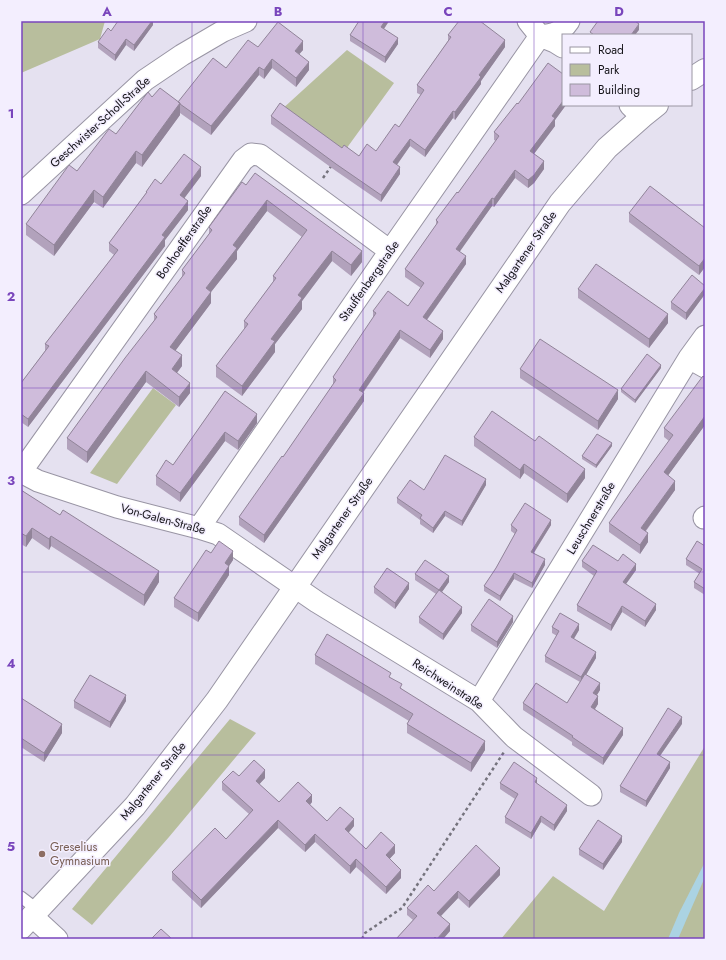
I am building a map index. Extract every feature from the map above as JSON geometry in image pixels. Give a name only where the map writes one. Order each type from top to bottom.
[{"type":"street","name":"Geschwister-Scholl-Straße","points":[[21,194],[145,80],[182,54],[223,31],[246,21]]},
{"type":"street","points":[[534,29],[554,34],[564,28],[569,21]]},
{"type":"street","points":[[534,29],[562,46]]},
{"type":"street","name":"Stauffenbergstraße","points":[[199,528],[390,250],[534,29]]},
{"type":"street","points":[[692,78],[705,70]]},
{"type":"street","name":"Malgartener Straße","points":[[28,913],[134,806],[217,700],[560,202],[643,109]]},
{"type":"street","name":"Bonhoefferstraße","points":[[21,472],[243,160],[251,154],[260,155],[390,250]]},
{"type":"street","name":"Leuschnerstraße","points":[[479,701],[697,363],[705,336]]},
{"type":"street","name":"Von-Galen-Straße","points":[[21,472],[38,480],[117,507],[218,534],[294,587]]},
{"type":"street","name":"Reichweinstraße","points":[[294,587],[479,701],[514,737],[592,796]]},
{"type":"street","points":[[28,913],[57,939]]},
{"type":"path","points":[[313,193],[333,163]]},
{"type":"path","points":[[362,939],[365,933],[402,908],[514,737]]},
{"type":"green space","points":[[21,21],[105,21],[100,39],[21,73]]},
{"type":"green space","points":[[347,50],[394,83],[341,156],[280,111]]},
{"type":"green space","points":[[153,388],[176,405],[117,484],[90,473]]},
{"type":"green space","points":[[230,719],[256,733],[169,837],[92,925],[72,909]]},
{"type":"green space","points":[[705,746],[705,939],[501,939],[553,876],[604,911]]},
{"type":"water","points":[[705,862],[705,877],[678,939],[668,939],[679,913]]},
{"type":"building","points":[[118,21],[152,21],[134,45],[126,39],[115,55],[98,42],[108,28],[111,31]]},
{"type":"building","points":[[359,21],[385,21],[381,27],[398,38],[385,57],[350,35]]},
{"type":"building","points":[[459,21],[480,21],[505,40],[479,75],[481,77],[455,112],[453,111],[425,150],[410,139],[393,162],[400,167],[381,195],[271,116],[280,103],[342,148],[344,145],[359,156],[367,144],[376,151],[395,124],[399,127],[424,90],[417,85],[451,37],[448,35]]},
{"type":"building","points":[[598,21],[635,21],[639,24],[632,34],[593,34],[590,32]]},
{"type":"building","points":[[278,22],[303,41],[295,51],[309,62],[296,78],[272,59],[264,70],[259,67],[211,126],[178,102],[213,58],[226,68],[248,40],[258,47]]},
{"type":"building","points":[[548,63],[562,73],[562,102],[552,116],[555,118],[530,151],[544,161],[534,175],[528,180],[515,170],[494,199],[492,198],[456,249],[466,256],[423,317],[443,331],[430,350],[400,330],[359,390],[364,393],[264,535],[239,517],[282,456],[283,457],[336,380],[333,377],[376,313],[373,311],[388,291],[408,306],[424,283],[405,269],[438,222],[436,220],[457,192],[458,193],[499,136],[494,132],[517,103],[518,104]]},
{"type":"building","points":[[160,88],[180,103],[142,155],[136,151],[103,197],[94,190],[54,245],[26,224],[69,165],[77,171],[109,129],[116,134],[148,92],[152,97]]},
{"type":"building","points":[[184,154],[201,167],[180,195],[188,201],[162,235],[165,237],[28,419],[21,414],[21,383],[49,346],[45,344],[118,250],[109,243],[155,179],[161,184]]},
{"type":"building","points":[[255,173],[362,251],[351,265],[332,251],[298,295],[302,298],[271,339],[275,341],[242,386],[216,366],[248,324],[244,321],[276,278],[273,276],[307,230],[267,200],[233,245],[237,248],[206,288],[211,292],[170,347],[182,355],[172,369],[190,383],[179,397],[146,371],[87,452],[67,438],[125,358],[157,317],[154,314],[185,273],[182,270],[212,230],[209,227],[242,182],[246,185]]},
{"type":"building","points":[[650,186],[705,228],[705,258],[699,266],[629,213]]},
{"type":"building","points":[[596,264],[668,314],[649,339],[578,289]]},
{"type":"building","points":[[692,275],[705,286],[705,288],[686,313],[671,302]]},
{"type":"building","points":[[540,339],[618,390],[598,421],[520,369]]},
{"type":"building","points":[[647,354],[661,365],[635,400],[621,389]]},
{"type":"building","points":[[703,376],[705,378],[705,416],[664,472],[675,481],[641,528],[648,533],[640,545],[609,523],[673,435],[664,428]]},
{"type":"building","points":[[225,391],[257,414],[238,441],[225,432],[180,493],[156,476],[166,460],[173,465]]},
{"type":"building","points":[[492,411],[535,441],[539,436],[585,469],[567,494],[524,464],[520,470],[474,437]]},
{"type":"building","points":[[597,434],[612,443],[596,465],[582,456]]},
{"type":"building","points":[[445,455],[486,479],[462,521],[445,511],[433,528],[420,518],[422,515],[397,498],[410,480],[424,490]]},
{"type":"building","points":[[21,490],[60,515],[63,510],[159,571],[144,595],[51,536],[49,539],[32,528],[26,536],[21,533]]},
{"type":"building","points":[[525,503],[551,520],[531,552],[545,559],[532,583],[514,573],[500,596],[484,586],[496,568],[517,530],[511,525]]},
{"type":"building","points":[[219,541],[233,551],[225,563],[229,566],[198,613],[174,598],[206,550],[211,553]]},
{"type":"building","points":[[697,541],[705,546],[705,589],[694,582],[702,569],[686,559]]},
{"type":"building","points":[[593,545],[618,561],[623,554],[636,564],[623,582],[656,604],[645,621],[622,606],[611,625],[577,605],[597,571],[582,561]]},
{"type":"building","points":[[425,560],[449,576],[439,590],[415,574]]},
{"type":"building","points":[[387,568],[409,583],[395,603],[374,587]]},
{"type":"building","points":[[439,590],[462,607],[443,634],[419,617]]},
{"type":"building","points":[[489,599],[513,616],[497,642],[471,625]]},
{"type":"building","points":[[560,613],[579,624],[571,637],[596,652],[581,677],[545,656],[559,631],[552,627]]},
{"type":"building","points":[[327,634],[391,673],[389,677],[402,684],[400,688],[485,741],[471,763],[407,724],[413,714],[315,655]]},
{"type":"building","points":[[585,674],[600,683],[593,693],[598,696],[591,707],[623,728],[603,758],[523,703],[536,683],[567,703]]},
{"type":"building","points":[[90,675],[126,695],[110,722],[74,701]]},
{"type":"building","points":[[21,698],[62,724],[44,753],[21,738]]},
{"type":"building","points":[[668,708],[682,717],[657,754],[670,762],[646,801],[620,786]]},
{"type":"building","points":[[254,760],[265,770],[256,781],[279,802],[298,782],[312,795],[306,801],[327,821],[340,807],[354,819],[345,829],[366,849],[381,832],[395,845],[386,855],[401,870],[386,887],[356,859],[350,866],[315,834],[305,845],[278,820],[201,900],[172,872],[215,828],[226,839],[253,810],[222,782],[233,771],[239,776]]},
{"type":"building","points":[[514,762],[537,778],[535,782],[567,805],[554,825],[541,816],[531,833],[505,817],[518,794],[500,783]]},
{"type":"building","points":[[598,820],[622,836],[603,864],[579,849]]},
{"type":"building","points":[[476,845],[500,868],[469,901],[458,891],[437,913],[450,924],[437,939],[435,937],[433,939],[396,939],[417,916],[407,908],[428,885],[434,891]]},
{"type":"building","points":[[161,929],[172,939],[151,939]]},
{"type":"place","name":"Greselius Gymnasium","points":[[42,854]]}]
